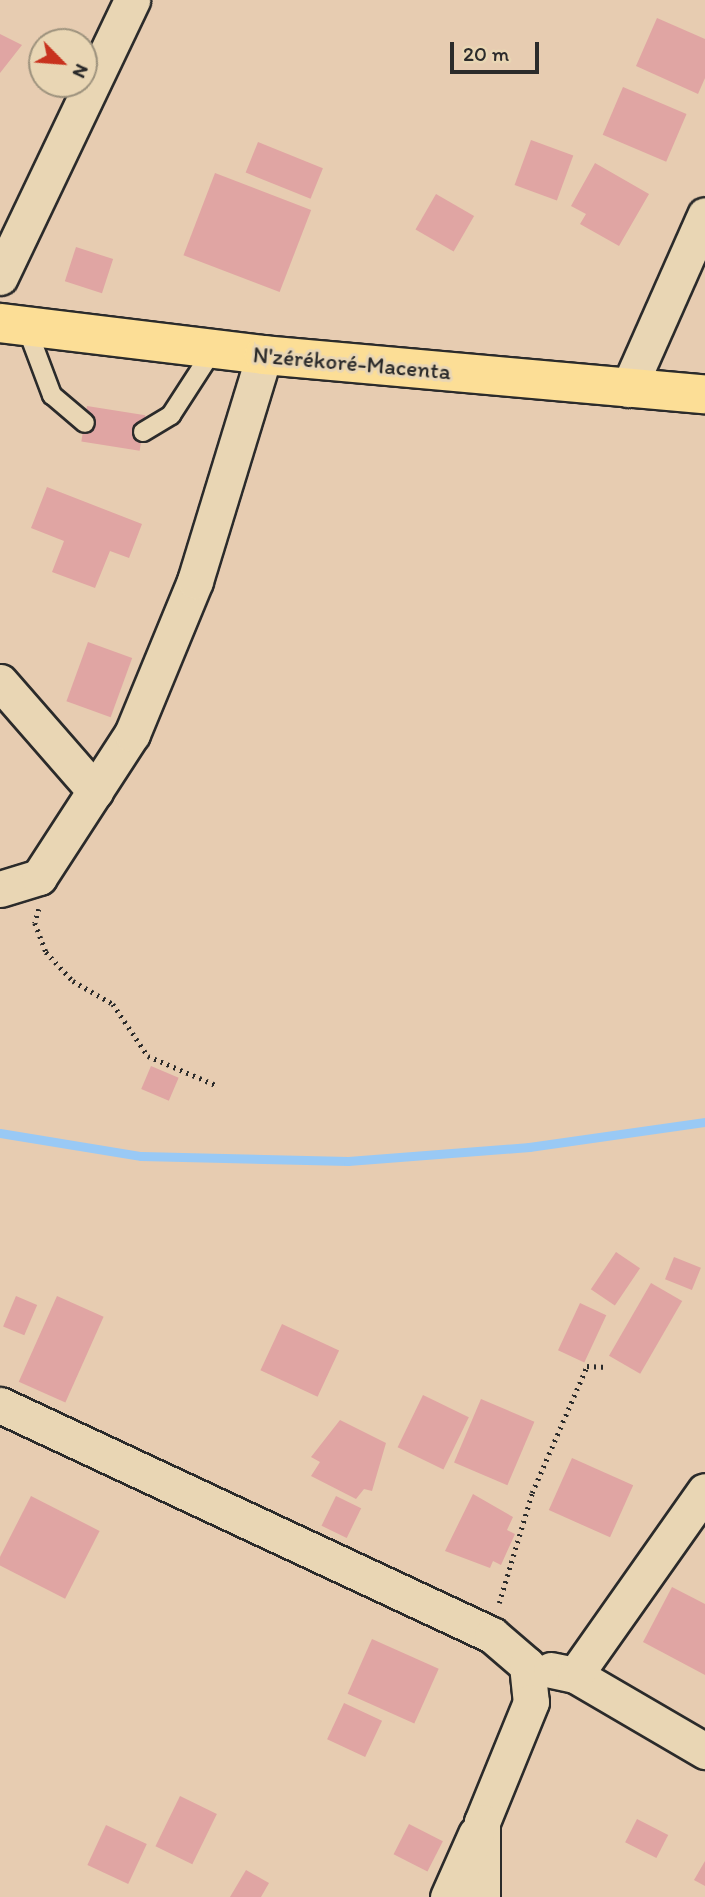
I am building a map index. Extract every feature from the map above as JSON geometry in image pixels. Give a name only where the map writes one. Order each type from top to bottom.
[{"type":"highway","name":"N'zérékoré-Macenta","points":[[13,324],[213,350],[705,394]]},
{"type":"street","points":[[0,277],[132,0]]},
{"type":"street","points":[[628,389],[705,215]]},
{"type":"street","points":[[0,889],[39,877],[132,734],[195,581],[264,355]]},
{"type":"street","points":[[0,682],[95,791]]},
{"type":"street","points":[[0,1405],[492,1635],[527,1665],[575,1675],[705,1751]]},
{"type":"street","points":[[575,1675],[705,1491]]},
{"type":"street","points":[[448,1897],[531,1702],[527,1665]]},
{"type":"street","points":[[482,1822],[482,1897]]},
{"type":"lane","points":[[13,324],[52,395],[85,423]]},
{"type":"lane","points":[[143,432],[171,415],[213,350]]},
{"type":"path","points":[[39,877],[34,923],[47,952],[73,981],[113,1004],[148,1056],[218,1086]]},
{"type":"path","points":[[492,1635],[532,1493],[587,1366],[607,1367]]},
{"type":"building","points":[[657,18],[705,39],[705,78],[698,94],[636,66]]},
{"type":"building","points":[[0,34],[22,45],[0,73]]},
{"type":"building","points":[[623,87],[687,114],[666,162],[603,135]]},
{"type":"building","points":[[531,140],[573,155],[557,200],[515,185]]},
{"type":"building","points":[[258,142],[323,168],[311,199],[246,173]]},
{"type":"building","points":[[595,163],[649,194],[619,246],[580,224],[586,214],[571,206]]},
{"type":"building","points":[[215,173],[311,210],[280,292],[183,255]]},
{"type":"building","points":[[436,194],[474,216],[454,252],[416,230]]},
{"type":"building","points":[[76,247],[113,259],[102,293],[65,281]]},
{"type":"building","points":[[87,406],[145,415],[140,451],[81,442]]},
{"type":"building","points":[[47,487],[142,524],[129,558],[110,551],[95,588],[52,572],[64,541],[31,528]]},
{"type":"building","points":[[88,642],[132,658],[111,717],[66,701]]},
{"type":"building","points":[[151,1066],[179,1078],[169,1101],[141,1089]]},
{"type":"building","points":[[616,1252],[640,1268],[615,1306],[591,1289]]},
{"type":"building","points":[[674,1257],[701,1268],[692,1290],[665,1279]]},
{"type":"building","points":[[651,1283],[682,1301],[640,1374],[609,1356]]},
{"type":"building","points":[[16,1296],[37,1305],[24,1335],[3,1326]]},
{"type":"building","points":[[57,1296],[104,1317],[65,1403],[19,1382]]},
{"type":"building","points":[[580,1303],[606,1315],[584,1362],[558,1350]]},
{"type":"building","points":[[282,1324],[339,1351],[318,1397],[260,1370]]},
{"type":"building","points":[[423,1395],[469,1417],[443,1469],[398,1447]]},
{"type":"building","points":[[481,1399],[534,1422],[507,1485],[454,1463]]},
{"type":"building","points":[[340,1420],[386,1443],[372,1491],[364,1489],[356,1499],[311,1476],[320,1462],[311,1457]]},
{"type":"building","points":[[572,1458],[633,1485],[610,1537],[549,1510]]},
{"type":"building","points":[[473,1494],[513,1517],[507,1530],[515,1534],[501,1565],[493,1561],[490,1568],[445,1551]]},
{"type":"building","points":[[31,1496],[100,1531],[65,1599],[0,1566],[0,1557]]},
{"type":"building","points":[[336,1496],[361,1508],[347,1538],[322,1526]]},
{"type":"building","points":[[672,1587],[705,1604],[705,1675],[643,1642]]},
{"type":"building","points":[[372,1639],[439,1669],[414,1724],[348,1694]]},
{"type":"building","points":[[344,1703],[382,1721],[365,1757],[327,1739]]},
{"type":"building","points":[[180,1796],[217,1814],[192,1864],[155,1846]]},
{"type":"building","points":[[637,1819],[668,1835],[656,1858],[625,1842]]},
{"type":"building","points":[[409,1824],[443,1841],[427,1872],[394,1854]]},
{"type":"building","points":[[106,1825],[147,1844],[128,1884],[87,1865]]},
{"type":"building","points":[[705,1861],[705,1886],[694,1880]]},
{"type":"building","points":[[246,1870],[269,1883],[261,1897],[230,1897]]},
{"type":"waterway","points":[[0,1133],[141,1156],[348,1161],[529,1147],[705,1122]]}]
